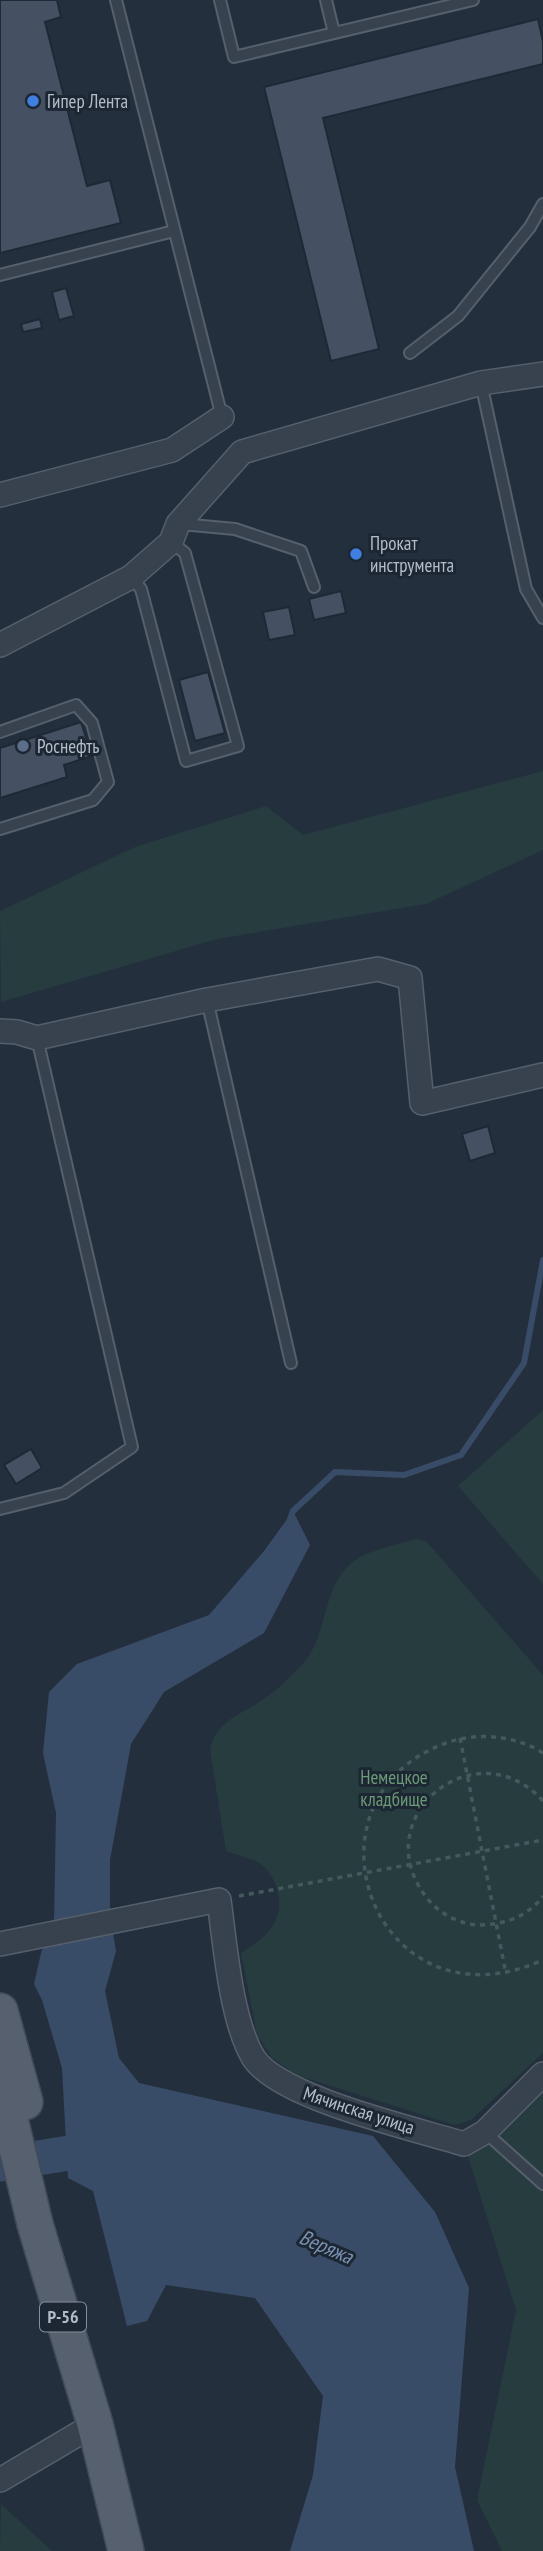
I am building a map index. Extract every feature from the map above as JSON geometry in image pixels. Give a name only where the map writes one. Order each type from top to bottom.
[{"type":"main road","name":"Р-56","points":[[0,2011],[7,2082],[45,2223],[126,2551]]},
{"type":"street","points":[[0,645],[131,577],[174,533],[242,452],[481,383],[543,373]]},
{"type":"street","points":[[0,495],[172,450],[222,417]]},
{"type":"street","points":[[0,1031],[17,1032],[37,1038],[207,1000],[378,969],[410,978],[422,1103],[543,1075]]},
{"type":"street","points":[[0,1944],[219,1900]]},
{"type":"street","name":"Мячинская улица","points":[[219,1900],[242,2035],[254,2060],[275,2078],[307,2096],[464,2144],[485,2132],[543,2074]]},
{"type":"street","points":[[0,2480],[93,2417]]},
{"type":"lane","points":[[116,0],[222,417]]},
{"type":"lane","points":[[220,0],[234,57],[474,0]]},
{"type":"lane","points":[[326,0],[334,33]]},
{"type":"lane","points":[[410,353],[458,316],[530,227],[543,204]]},
{"type":"lane","points":[[0,275],[174,231]]},
{"type":"lane","points":[[481,383],[526,589],[543,618]]},
{"type":"lane","points":[[131,577],[142,589],[186,761],[238,746],[185,553],[174,533],[235,529],[301,551],[314,587]]},
{"type":"lane","points":[[0,732],[76,705],[92,723],[108,782],[93,800],[0,829]]},
{"type":"lane","points":[[207,1000],[291,1363]]},
{"type":"lane","points":[[0,1509],[64,1493],[132,1447],[37,1038]]},
{"type":"lane","points":[[485,2132],[543,2184]]},
{"type":"path","points":[[543,1753],[532,1746],[497,1736],[460,1738],[426,1750],[396,1773],[375,1803],[364,1838],[364,1874],[376,1911],[399,1942],[430,1964],[467,1976],[506,1974],[543,1960]]},
{"type":"path","points":[[460,1738],[506,1974]]},
{"type":"path","points":[[543,1801],[527,1786],[508,1777],[488,1773],[467,1775],[445,1784],[427,1799],[414,1819],[408,1842],[410,1866],[418,1887],[432,1905],[451,1918],[473,1925],[496,1924],[519,1917],[543,1896]]},
{"type":"path","points":[[219,1900],[543,1840]]},
{"type":"green space","points":[[543,771],[543,850],[426,904],[217,939],[1,1002],[0,911],[135,847],[266,806],[303,835]]},
{"type":"green space","points":[[543,1410],[543,1584],[458,1486]]},
{"type":"green space","name":"Немецкое кладбище","points":[[416,1539],[426,1541],[543,1675],[543,2053],[471,2120],[455,2125],[296,2075],[272,2058],[257,2035],[241,1953],[271,1928],[278,1912],[278,1893],[268,1871],[262,1865],[226,1851],[210,1750],[223,1725],[272,1693],[310,1655],[332,1592],[349,1565],[364,1555]]},
{"type":"green space","points":[[543,2074],[543,2551],[502,2551],[477,2500],[516,2310],[464,2144]]},
{"type":"green space","points":[[1,2504],[52,2551],[0,2551]]},
{"type":"water","points":[[293,1511],[310,1545],[264,1633],[164,1692],[131,1744],[110,1860],[110,1915],[116,1951],[105,1991],[119,2058],[139,2083],[373,2136],[435,2212],[469,2288],[455,2467],[474,2551],[290,2551],[313,2475],[323,2396],[255,2298],[166,2285],[147,2321],[127,2326],[93,2191],[68,2178],[62,2068],[42,2000],[34,1984],[41,1953],[54,1924],[56,1813],[43,1753],[49,1692],[77,1664],[209,1615],[264,1551]]},
{"type":"building","name":"Гипер Лента","points":[[0,0],[57,0],[61,17],[45,22],[87,186],[110,180],[121,223],[0,253]]},
{"type":"building","points":[[538,19],[543,42],[543,64],[323,118],[379,349],[331,361],[264,87]]},
{"type":"building","points":[[66,288],[74,316],[59,320],[52,292]]},
{"type":"building","points":[[40,319],[42,328],[23,332],[21,324]]},
{"type":"building","points":[[341,591],[346,613],[314,620],[309,599]]},
{"type":"building","points":[[289,607],[295,635],[269,640],[263,612]]},
{"type":"building","points":[[208,672],[225,733],[195,741],[179,680]]},
{"type":"building","points":[[81,722],[92,756],[64,765],[67,777],[0,798],[0,748]]},
{"type":"building","points":[[488,1126],[495,1153],[470,1161],[462,1134]]},
{"type":"building","points":[[31,1449],[42,1468],[16,1484],[4,1465]]},
{"type":"waterway","points":[[290,1519],[293,1511],[335,1472],[404,1475],[461,1455],[524,1363],[543,1260]]},
{"type":"waterway","name":"Веряжа","points":[[0,2164],[101,2148],[114,2154]]},
{"type":"place","name":"Гипер Лента","points":[[33,101]]},
{"type":"place","name":"Прокат инструмента","points":[[356,554]]},
{"type":"place","name":"Роснефть","points":[[23,746]]}]
